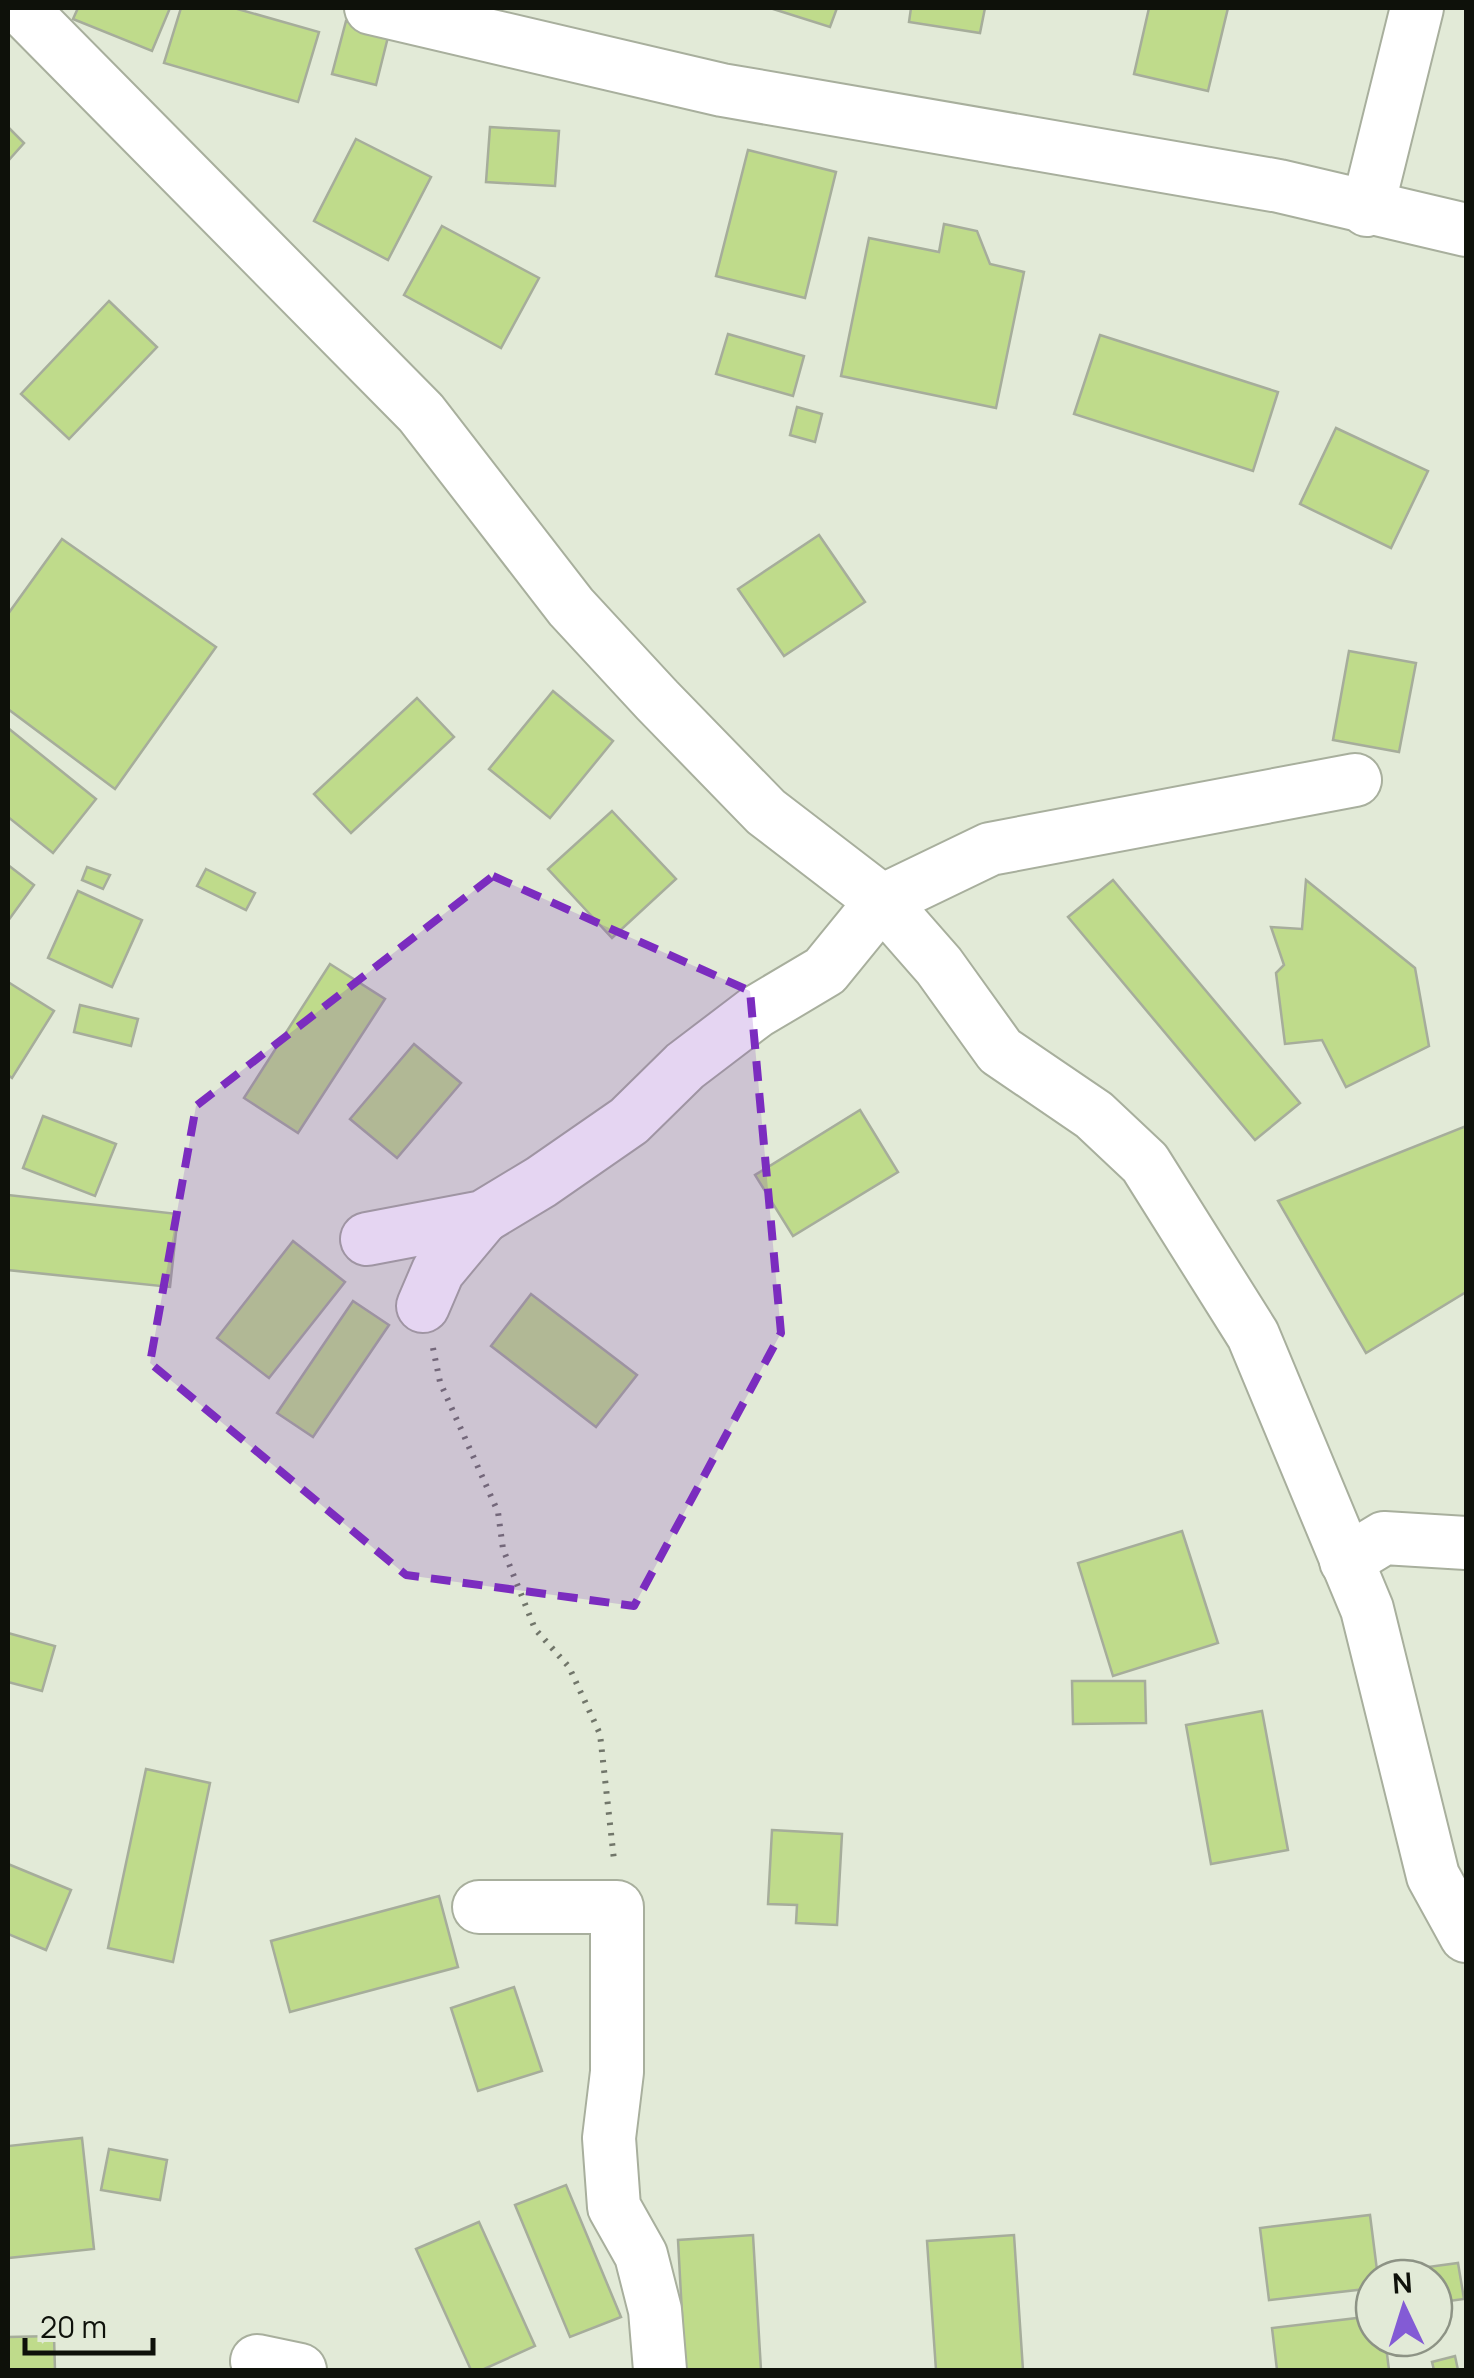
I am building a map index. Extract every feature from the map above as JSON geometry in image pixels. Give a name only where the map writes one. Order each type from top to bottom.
[{"type":"street","points":[[20,8],[58,50],[174,158],[421,413],[571,607],[657,700],[766,812],[882,901],[939,966],[1000,1051],[1094,1115],[1145,1164],[1253,1335],[1367,1609],[1433,1876],[1466,1936]]},
{"type":"street","points":[[372,8],[459,17],[722,90],[1279,186],[1367,210],[1466,230]]},
{"type":"street","points":[[1367,210],[1417,8]]},
{"type":"street","points":[[424,1306],[438,1272],[483,1217],[629,1121],[685,1066],[756,1012],[825,971],[882,901],[990,849],[1355,780]]},
{"type":"street","points":[[367,1239],[483,1217]]},
{"type":"street","points":[[1346,1562],[1384,1538],[1466,1543]]},
{"type":"street","points":[[479,1907],[616,1906],[617,2072],[609,2138],[614,2206],[641,2255],[655,2310],[660,2370]]},
{"type":"path","points":[[424,1306],[440,1382],[498,1512],[503,1549],[535,1630],[569,1667],[600,1734],[609,1787],[616,1906]]},
{"type":"highlighted area","points":[[493,876],[750,991],[781,1333],[634,1606],[406,1575],[150,1363],[196,1106]]},
{"type":"building","points":[[78,8],[170,8],[152,51],[73,19]]},
{"type":"building","points":[[181,8],[234,8],[319,32],[298,102],[164,63]]},
{"type":"building","points":[[770,8],[837,8],[830,27]]},
{"type":"building","points":[[911,8],[985,8],[980,33],[909,22]]},
{"type":"building","points":[[1149,8],[1228,8],[1208,91],[1134,74]]},
{"type":"building","points":[[346,21],[389,33],[376,85],[332,74]]},
{"type":"building","points":[[8,127],[24,143],[8,161]]},
{"type":"building","points":[[490,127],[559,131],[555,186],[486,182]]},
{"type":"building","points":[[356,139],[431,177],[388,260],[314,221]]},
{"type":"building","points":[[748,150],[836,172],[805,298],[716,276]]},
{"type":"building","points":[[944,224],[977,231],[990,264],[1024,272],[996,408],[841,376],[869,238],[939,252]]},
{"type":"building","points":[[442,226],[539,278],[501,348],[404,295]]},
{"type":"building","points":[[109,301],[157,347],[69,439],[21,394]]},
{"type":"building","points":[[728,334],[804,356],[793,396],[716,374]]},
{"type":"building","points":[[1100,335],[1278,392],[1253,471],[1074,414]]},
{"type":"building","points":[[797,407],[822,414],[815,442],[790,435]]},
{"type":"building","points":[[1336,428],[1428,471],[1391,548],[1300,504]]},
{"type":"building","points":[[819,535],[865,602],[784,656],[738,589]]},
{"type":"building","points":[[62,539],[216,647],[115,789],[8,709],[8,614]]},
{"type":"building","points":[[1349,651],[1416,663],[1399,752],[1333,740]]},
{"type":"building","points":[[553,691],[613,741],[550,818],[489,769]]},
{"type":"building","points":[[417,698],[454,737],[351,833],[314,794]]},
{"type":"building","points":[[8,728],[96,799],[53,853],[8,817]]},
{"type":"building","points":[[612,811],[676,879],[612,938],[548,869]]},
{"type":"building","points":[[8,865],[34,885],[8,921]]},
{"type":"building","points":[[87,867],[110,875],[103,889],[82,880]]},
{"type":"building","points":[[206,869],[255,893],[246,910],[197,886]]},
{"type":"building","points":[[1113,880],[1300,1103],[1255,1140],[1068,917]]},
{"type":"building","points":[[1306,880],[1415,968],[1429,1046],[1346,1087],[1322,1040],[1285,1044],[1276,973],[1284,965],[1271,927],[1302,929]]},
{"type":"building","points":[[78,891],[142,920],[112,987],[48,958]]},
{"type":"building","points":[[330,964],[385,999],[298,1133],[244,1098]]},
{"type":"building","points":[[8,982],[54,1011],[12,1078],[8,1075]]},
{"type":"building","points":[[80,1005],[138,1019],[131,1046],[74,1032]]},
{"type":"building","points":[[414,1044],[461,1083],[397,1158],[350,1119]]},
{"type":"building","points":[[860,1110],[898,1172],[793,1236],[755,1175]]},
{"type":"building","points":[[43,1116],[116,1144],[95,1196],[23,1168]]},
{"type":"building","points":[[1466,1126],[1466,1292],[1366,1353],[1278,1201]]},
{"type":"building","points":[[8,1195],[178,1214],[170,1287],[8,1270]]},
{"type":"building","points":[[293,1241],[345,1282],[269,1378],[217,1338]]},
{"type":"building","points":[[531,1294],[637,1375],[596,1427],[491,1346]]},
{"type":"building","points":[[353,1301],[389,1325],[313,1437],[277,1413]]},
{"type":"building","points":[[1182,1531],[1218,1643],[1113,1676],[1078,1563]]},
{"type":"building","points":[[8,1633],[55,1646],[42,1691],[8,1682]]},
{"type":"building","points":[[1072,1681],[1145,1681],[1146,1723],[1073,1724]]},
{"type":"building","points":[[1262,1711],[1288,1850],[1211,1864],[1186,1725]]},
{"type":"building","points":[[146,1769],[210,1783],[173,1962],[108,1948]]},
{"type":"building","points":[[772,1830],[842,1834],[837,1925],[796,1923],[797,1905],[768,1904]]},
{"type":"building","points":[[8,1864],[71,1890],[46,1950],[8,1934]]},
{"type":"building","points":[[439,1896],[458,1967],[290,2012],[271,1941]]},
{"type":"building","points":[[514,1987],[542,2071],[478,2091],[451,2008]]},
{"type":"building","points":[[82,2138],[94,2249],[8,2258],[8,2146]]},
{"type":"building","points":[[109,2149],[167,2160],[160,2200],[101,2190]]},
{"type":"building","points":[[566,2185],[621,2317],[570,2337],[515,2205]]},
{"type":"building","points":[[1370,2215],[1375,2258],[1354,2258],[1354,2290],[1269,2300],[1260,2228]]},
{"type":"building","points":[[479,2222],[535,2346],[482,2370],[471,2370],[416,2249]]},
{"type":"building","points":[[753,2235],[761,2370],[685,2370],[678,2240]]},
{"type":"building","points":[[1014,2235],[1023,2370],[936,2370],[927,2241]]},
{"type":"building","points":[[1458,2263],[1464,2299],[1454,2300],[1454,2264]]},
{"type":"building","points":[[1354,2318],[1354,2358],[1388,2358],[1389,2370],[1277,2370],[1272,2328]]},
{"type":"building","points":[[54,2336],[55,2370],[8,2370],[8,2337]]},
{"type":"building","points":[[1454,2356],[1458,2370],[1434,2370],[1432,2362]]}]
